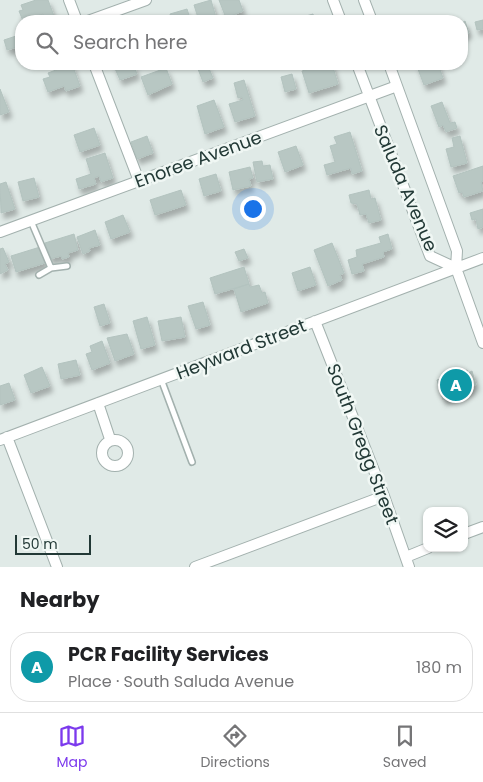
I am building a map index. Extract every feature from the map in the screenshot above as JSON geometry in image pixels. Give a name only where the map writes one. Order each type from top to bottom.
[{"type":"street","points":[[69,0],[75,15]]},
{"type":"street","points":[[105,15],[146,0]]},
{"type":"street","points":[[333,0],[339,15]]},
{"type":"street","points":[[364,0],[370,15]]},
{"type":"street","points":[[96,70],[138,181]]},
{"type":"street","name":"Saluda Avenue","points":[[359,70],[430,256],[456,268],[457,251],[391,70]]},
{"type":"street","name":"Enoree Avenue","points":[[0,232],[397,86]]},
{"type":"street","name":"Heyward Street","points":[[3,438],[483,258]]},
{"type":"street","points":[[456,268],[483,343]]},
{"type":"street","name":"South Gregg Street","points":[[314,321],[384,496],[410,567]]},
{"type":"street","points":[[98,402],[110,439]]},
{"type":"street","points":[[3,438],[57,567]]},
{"type":"street","points":[[195,567],[384,496]]},
{"type":"street","points":[[468,533],[483,527]]},
{"type":"street","points":[[406,557],[423,550]]},
{"type":"lane","points":[[31,221],[51,268]]},
{"type":"lane","points":[[39,275],[51,268],[68,266]]},
{"type":"lane","points":[[161,379],[192,462]]},
{"type":"building","points":[[36,0],[48,0],[54,15],[21,15],[19,11],[23,10],[21,5]]},
{"type":"building","points":[[211,0],[215,15],[197,15],[194,5]]},
{"type":"building","points":[[219,0],[239,0],[243,11],[233,15],[225,15]]},
{"type":"building","points":[[187,9],[189,15],[170,15]]},
{"type":"building","points":[[483,20],[483,29],[477,30],[475,22]]},
{"type":"building","points":[[15,36],[15,48],[7,50],[4,40]]},
{"type":"building","points":[[56,70],[74,70],[80,86],[66,91],[64,86],[48,92],[43,79],[50,77],[48,73]]},
{"type":"building","points":[[116,70],[135,70],[137,74],[120,80]]},
{"type":"building","points":[[160,70],[167,70],[172,84],[148,95],[141,77]]},
{"type":"building","points":[[198,70],[210,70],[213,78],[203,82]]},
{"type":"building","points":[[334,70],[338,84],[309,93],[302,71]]},
{"type":"building","points":[[418,70],[440,70],[443,78],[424,85]]},
{"type":"building","points":[[292,74],[296,89],[285,92],[281,77]]},
{"type":"building","points":[[244,80],[255,116],[235,122],[229,104],[243,100],[242,97],[238,98],[234,83]]},
{"type":"building","points":[[0,89],[9,112],[0,115]]},
{"type":"building","points":[[214,100],[224,127],[205,134],[197,106]]},
{"type":"building","points":[[442,102],[450,123],[455,122],[457,128],[446,132],[443,125],[439,127],[431,106]]},
{"type":"building","points":[[94,128],[100,145],[80,152],[74,135]]},
{"type":"building","points":[[350,132],[362,171],[352,174],[351,168],[327,175],[324,165],[335,162],[330,146],[337,144],[334,137]]},
{"type":"building","points":[[147,136],[153,153],[137,159],[131,142]]},
{"type":"building","points":[[460,136],[467,163],[451,167],[446,149],[454,147],[452,138]]},
{"type":"building","points":[[296,146],[303,165],[285,172],[278,152]]},
{"type":"building","points":[[105,153],[113,178],[101,182],[99,176],[94,178],[96,184],[79,189],[76,179],[91,174],[86,159]]},
{"type":"building","points":[[262,161],[263,166],[270,165],[273,179],[257,182],[253,162]]},
{"type":"building","points":[[483,166],[483,181],[481,182],[483,191],[464,197],[462,192],[459,193],[453,176]]},
{"type":"building","points":[[250,167],[253,178],[249,179],[251,186],[233,190],[229,172]]},
{"type":"building","points":[[216,174],[221,191],[204,196],[199,179]]},
{"type":"building","points":[[34,178],[39,197],[23,201],[18,182]]},
{"type":"building","points":[[6,182],[15,209],[1,213],[0,184]]},
{"type":"building","points":[[181,190],[186,205],[155,215],[150,200]]},
{"type":"building","points":[[369,190],[371,199],[375,198],[381,220],[369,223],[366,214],[360,215],[357,204],[351,203],[349,195]]},
{"type":"building","points":[[483,209],[483,227],[478,229],[476,219],[472,220],[470,213]]},
{"type":"building","points":[[123,215],[130,232],[111,239],[105,222]]},
{"type":"building","points":[[95,230],[100,245],[89,248],[90,251],[83,254],[77,237]]},
{"type":"building","points":[[74,234],[78,250],[68,253],[69,257],[62,259],[61,256],[50,259],[45,243]]},
{"type":"building","points":[[388,234],[392,249],[383,252],[384,257],[362,264],[364,271],[352,274],[348,260],[357,257],[356,250],[381,243],[379,237]]},
{"type":"building","points":[[332,243],[344,273],[340,275],[342,280],[328,286],[314,250]]},
{"type":"building","points":[[40,247],[45,263],[16,272],[11,256]]},
{"type":"building","points":[[3,248],[9,262],[5,264],[8,270],[0,274],[0,249]]},
{"type":"building","points":[[244,249],[248,258],[239,261],[235,252]]},
{"type":"building","points":[[244,267],[249,284],[215,294],[210,278]]},
{"type":"building","points":[[310,267],[316,285],[298,291],[292,273]]},
{"type":"building","points":[[249,284],[250,287],[259,285],[262,293],[265,292],[268,303],[241,312],[234,289]]},
{"type":"building","points":[[203,302],[210,325],[196,329],[188,306]]},
{"type":"building","points":[[104,304],[110,323],[100,326],[94,307]]},
{"type":"building","points":[[147,317],[155,345],[141,349],[133,321]]},
{"type":"building","points":[[181,317],[185,337],[162,341],[158,321]]},
{"type":"building","points":[[127,334],[134,354],[115,361],[107,338]]},
{"type":"building","points":[[102,341],[110,363],[92,370],[86,354],[92,352],[90,346]]},
{"type":"building","points":[[76,360],[80,375],[61,379],[58,364]]},
{"type":"building","points":[[42,367],[50,386],[31,393],[24,375]]},
{"type":"building","points":[[467,370],[468,373],[472,371],[476,385],[472,386],[473,389],[443,400],[437,380]]},
{"type":"building","points":[[9,383],[15,400],[0,405],[0,386]]},
{"type":"place","name":"PCR Facility Services","points":[[456,385]]}]
